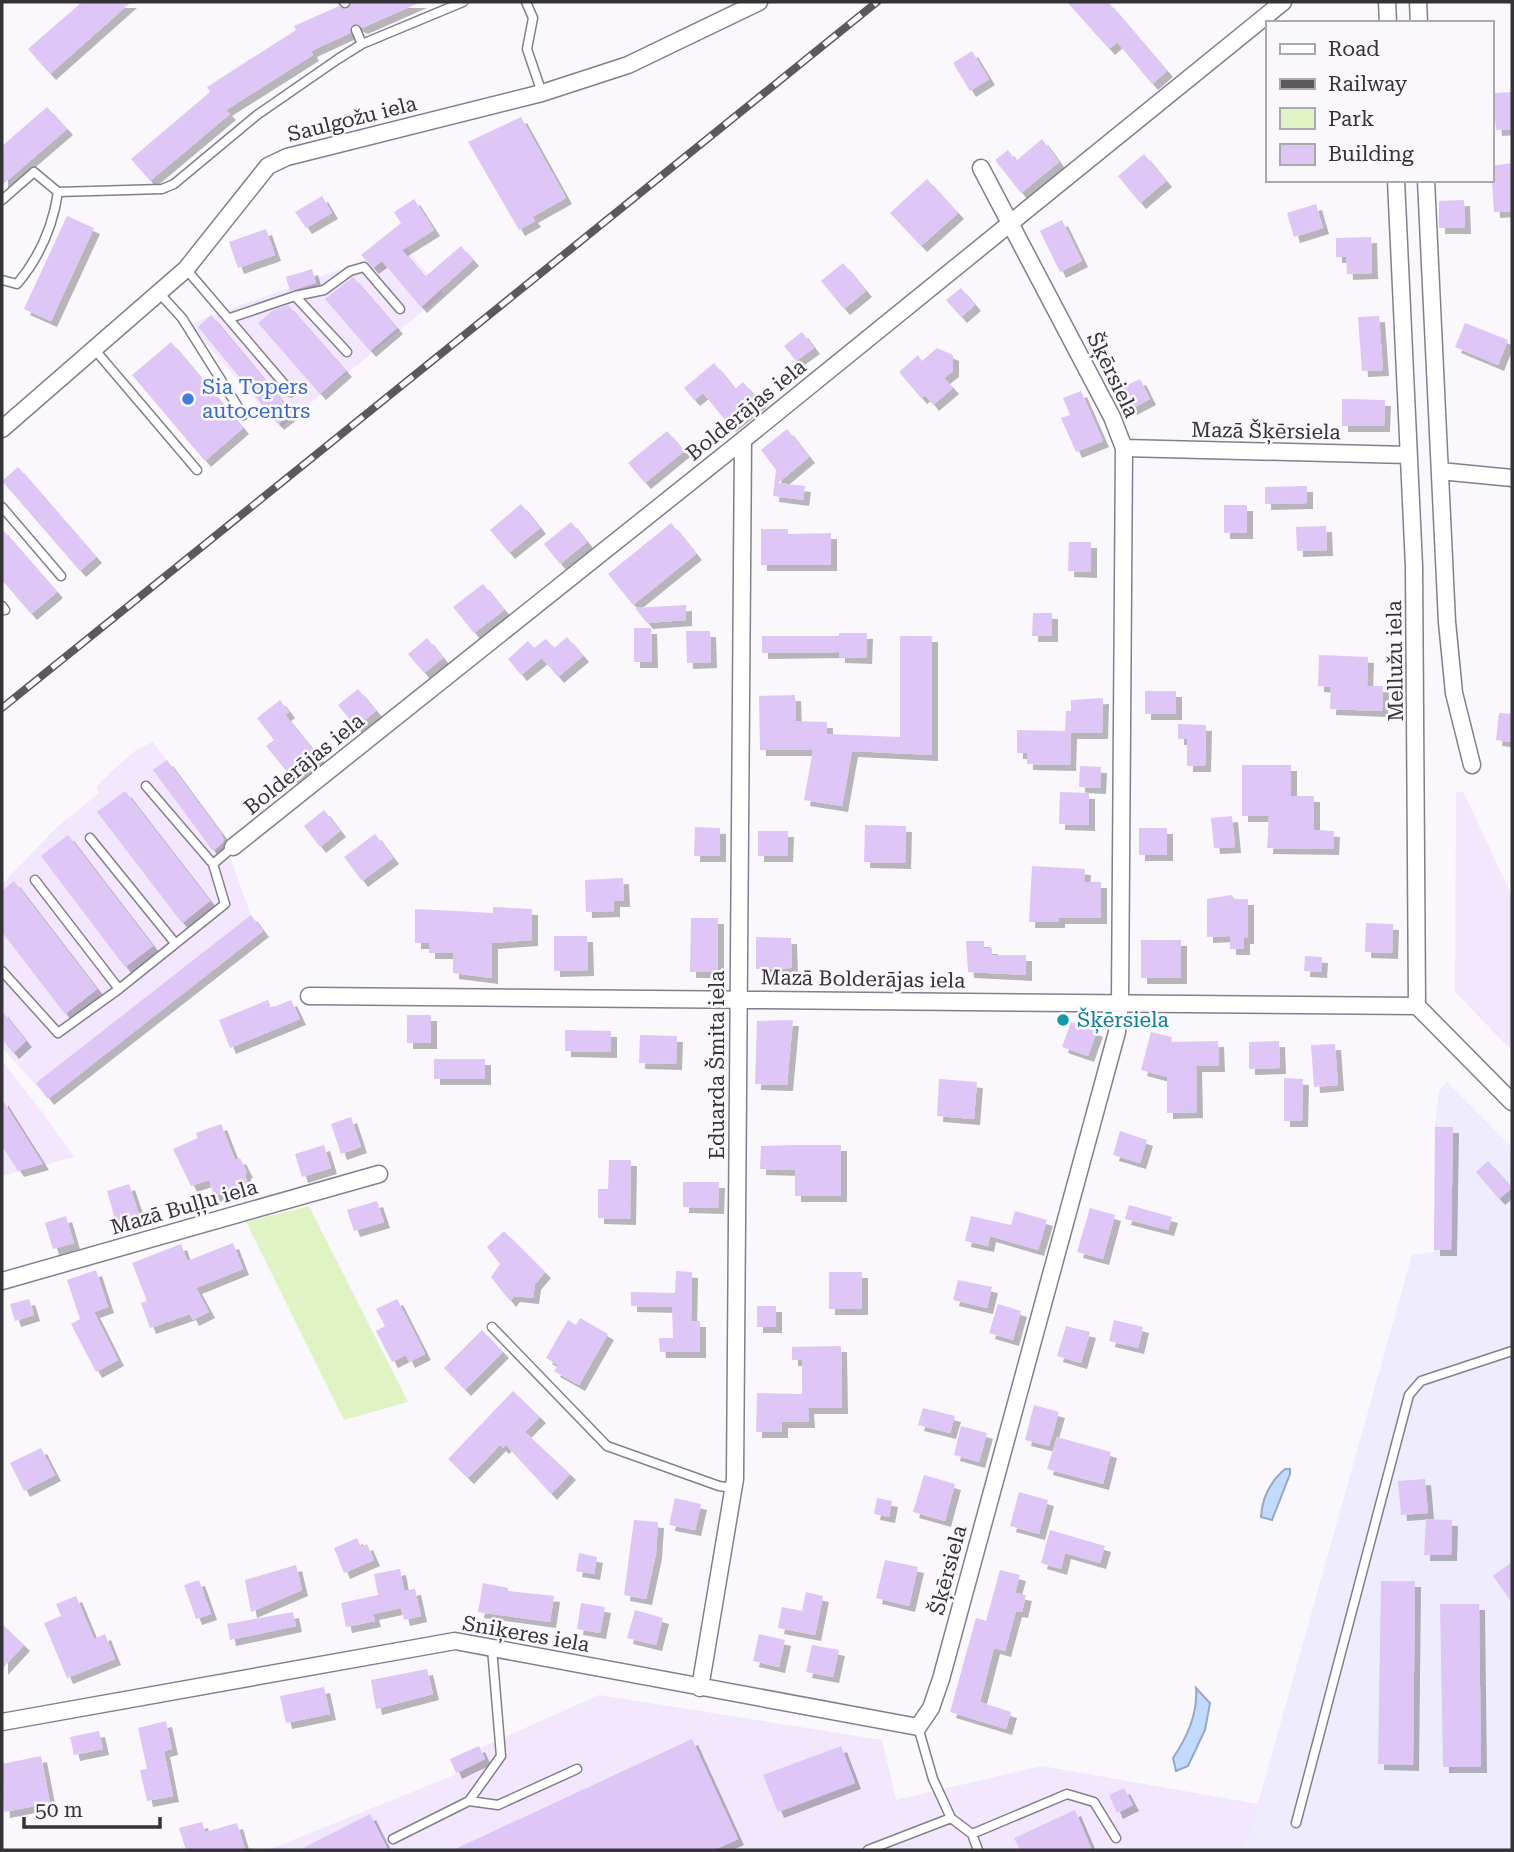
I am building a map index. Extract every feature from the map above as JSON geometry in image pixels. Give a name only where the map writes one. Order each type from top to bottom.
[{"type":"street","name":"Saulgožu iela","points":[[2,429],[186,269],[268,166],[287,157],[542,93],[628,65],[760,2]]},
{"type":"street","name":"Bolderājas iela","points":[[233,847],[743,440],[1283,2]]},
{"type":"street","points":[[1387,2],[1388,21]]},
{"type":"street","points":[[1418,2],[1419,21]]},
{"type":"street","name":"Šķērsiela","points":[[918,1727],[931,1708],[941,1679],[1117,1032],[1121,1003],[1124,449],[1112,417],[981,168]]},
{"type":"street","name":"Mellužu iela","points":[[1396,182],[1417,686],[1417,1006]]},
{"type":"street","points":[[1426,182],[1454,693],[1472,765]]},
{"type":"street","name":"Eduarda Šmita iela","points":[[700,1688],[733,1488],[738,1388],[743,440]]},
{"type":"street","name":"Mazā Šķērsiela","points":[[1124,449],[1408,455]]},
{"type":"street","points":[[1440,471],[1512,478]]},
{"type":"street","name":"Mazā Bolderājas iela","points":[[309,996],[1417,1006]]},
{"type":"street","points":[[1417,1006],[1512,1102]]},
{"type":"street","name":"Mazā Buļļu iela","points":[[2,1281],[379,1174]]},
{"type":"street","name":"Sniķeres iela","points":[[2,1723],[455,1641],[918,1727]]},
{"type":"lane","points":[[2,200],[34,172],[58,192],[162,189],[174,184],[257,116],[362,44],[463,2]]},
{"type":"lane","points":[[526,2],[533,18],[527,49],[542,93]]},
{"type":"lane","points":[[356,30],[362,44]]},
{"type":"lane","points":[[2,280],[17,284],[34,264],[55,214],[58,192]]},
{"type":"lane","points":[[230,318],[295,296],[324,290],[350,271],[363,268],[400,309]]},
{"type":"lane","points":[[186,269],[291,392]]},
{"type":"lane","points":[[160,294],[182,318],[243,415]]},
{"type":"lane","points":[[295,296],[347,352]]},
{"type":"lane","points":[[94,350],[197,470]]},
{"type":"lane","points":[[2,507],[61,576]]},
{"type":"lane","points":[[2,971],[58,1033],[119,989],[225,904],[213,864],[146,786]]},
{"type":"lane","points":[[90,838],[175,943]]},
{"type":"lane","points":[[213,864],[233,847]]},
{"type":"lane","points":[[35,880],[119,989]]},
{"type":"lane","points":[[492,1327],[607,1446],[719,1486],[733,1488]]},
{"type":"lane","points":[[1296,1824],[1409,1395],[1421,1381],[1512,1351]]},
{"type":"lane","points":[[393,1839],[469,1801],[501,1756],[492,1648]]},
{"type":"lane","points":[[918,1727],[933,1779],[950,1818],[972,1834],[978,1850]]},
{"type":"lane","points":[[469,1801],[498,1805],[577,1769]]},
{"type":"lane","points":[[972,1834],[1067,1794],[1094,1802],[1116,1838]]},
{"type":"lane","points":[[868,1850],[950,1818]]},
{"type":"shaded area","points":[[404,246],[444,294],[280,428],[189,324]]},
{"type":"shaded area","points":[[153,742],[221,833],[251,915],[263,931],[48,1099],[2,1047],[2,884],[56,828],[99,793],[96,788],[110,773],[136,750]]},
{"type":"shaded area","points":[[1463,791],[1512,896],[1512,1051],[1455,992],[1456,793]]},
{"type":"shaded area","points":[[2,1061],[42,1112],[74,1157],[2,1176]]},
{"type":"shaded area","points":[[1447,1082],[1512,1148],[1512,1850],[1245,1850],[1412,1255],[1434,1252],[1435,1127],[1439,1091]]},
{"type":"shaded area","points":[[599,1695],[882,1740],[896,1800],[1042,1766],[1258,1804],[1245,1850],[268,1850],[452,1776],[485,1759],[480,1748]]},
{"type":"green space","points":[[309,1206],[408,1402],[344,1420],[246,1222]]},
{"type":"water","points":[[1285,1469],[1290,1469],[1290,1474],[1272,1520],[1261,1517],[1268,1490]]},
{"type":"water","points":[[1196,1688],[1210,1703],[1205,1730],[1188,1766],[1176,1771],[1173,1758],[1190,1725]]},
{"type":"building","points":[[82,2],[131,2],[50,74],[28,49]]},
{"type":"building","points":[[351,2],[421,2],[362,28],[353,24],[350,33],[311,51],[313,55],[226,110],[230,114],[150,181],[131,159],[210,92],[207,87],[296,30],[294,26],[339,6],[347,9]]},
{"type":"building","points":[[1067,2],[1108,2],[1167,71],[1152,84],[1117,42],[1109,49]]},
{"type":"building","points":[[972,51],[989,79],[970,91],[953,63]]},
{"type":"building","points":[[1512,92],[1512,129],[1496,130],[1493,93]]},
{"type":"building","points":[[47,107],[67,129],[2,185],[2,146]]},
{"type":"building","points":[[521,117],[566,198],[532,217],[535,221],[519,230],[468,142]]},
{"type":"building","points":[[1042,139],[1059,162],[1021,193],[995,160],[1008,150],[1016,161]]},
{"type":"building","points":[[1144,154],[1166,181],[1140,203],[1118,176]]},
{"type":"building","points":[[1512,163],[1512,211],[1494,212],[1493,166]]},
{"type":"building","points":[[927,179],[958,213],[921,246],[890,213]]},
{"type":"building","points":[[322,196],[332,213],[306,228],[295,212]]},
{"type":"building","points":[[414,199],[434,230],[402,250],[425,277],[461,246],[473,260],[421,307],[382,261],[373,268],[361,255],[401,223],[394,212]]},
{"type":"building","points":[[1464,200],[1465,228],[1439,228],[1439,201]]},
{"type":"building","points":[[1316,204],[1323,228],[1294,237],[1287,213]]},
{"type":"building","points":[[67,216],[94,228],[51,321],[24,309]]},
{"type":"building","points":[[1062,220],[1082,261],[1060,272],[1040,231]]},
{"type":"building","points":[[266,229],[275,255],[238,268],[229,242]]},
{"type":"building","points":[[1371,237],[1372,273],[1347,274],[1346,257],[1336,257],[1336,238]]},
{"type":"building","points":[[843,263],[866,291],[844,309],[821,281]]},
{"type":"building","points":[[312,269],[316,283],[290,291],[286,277]]},
{"type":"building","points":[[353,277],[397,328],[370,351],[325,299]]},
{"type":"building","points":[[961,288],[975,305],[961,317],[946,300]]},
{"type":"building","points":[[288,305],[346,371],[320,394],[258,323],[272,311]]},
{"type":"building","points":[[211,315],[292,413],[278,424],[198,327]]},
{"type":"building","points":[[1379,316],[1383,370],[1362,371],[1358,317]]},
{"type":"building","points":[[1465,323],[1508,340],[1498,365],[1455,347]]},
{"type":"building","points":[[802,332],[814,348],[796,361],[784,346]]},
{"type":"building","points":[[171,342],[243,428],[205,461],[132,375]]},
{"type":"building","points":[[937,348],[953,355],[953,371],[944,378],[953,388],[933,405],[925,395],[921,398],[899,372],[918,355],[922,361]]},
{"type":"building","points":[[714,363],[735,389],[743,382],[760,402],[730,426],[703,393],[694,400],[684,388]]},
{"type":"building","points":[[1140,379],[1150,399],[1131,409],[1121,388]]},
{"type":"building","points":[[1081,391],[1103,441],[1076,452],[1061,418],[1070,415],[1063,398]]},
{"type":"building","points":[[1342,399],[1385,400],[1384,426],[1342,426]]},
{"type":"building","points":[[787,429],[809,457],[778,483],[805,486],[803,500],[773,496],[776,470],[761,450]]},
{"type":"building","points":[[667,431],[684,451],[645,483],[628,463]]},
{"type":"building","points":[[18,467],[96,557],[80,571],[2,481]]},
{"type":"building","points":[[1307,486],[1307,503],[1265,504],[1265,487]]},
{"type":"building","points":[[521,504],[540,528],[509,553],[490,530]]},
{"type":"building","points":[[1224,505],[1247,505],[1247,533],[1224,533]]},
{"type":"building","points":[[571,522],[587,542],[560,564],[544,544]]},
{"type":"building","points":[[671,523],[696,554],[633,605],[608,574]]},
{"type":"building","points":[[1326,526],[1327,550],[1297,551],[1296,527]]},
{"type":"building","points":[[2,529],[57,592],[31,614],[2,580]]},
{"type":"building","points":[[761,529],[788,529],[788,534],[831,533],[831,565],[761,565]]},
{"type":"building","points":[[1069,542],[1091,542],[1091,572],[1068,571]]},
{"type":"building","points":[[483,584],[504,610],[474,633],[453,607]]},
{"type":"building","points":[[686,605],[686,620],[647,623],[635,608]]},
{"type":"building","points":[[1033,613],[1052,613],[1052,636],[1032,636]]},
{"type":"building","points":[[634,628],[651,628],[652,662],[634,662]]},
{"type":"building","points":[[686,631],[710,631],[711,662],[687,663]]},
{"type":"building","points":[[839,633],[867,633],[866,658],[839,657],[839,652],[762,653],[762,636],[839,636]]},
{"type":"building","points":[[900,636],[932,636],[932,755],[852,751],[842,806],[804,800],[813,750],[760,750],[759,696],[795,695],[796,721],[827,722],[827,734],[900,737]]},
{"type":"building","points":[[567,637],[583,656],[558,677],[542,658],[521,675],[508,659],[528,641],[534,648],[546,639],[554,648]]},
{"type":"building","points":[[427,638],[443,658],[424,673],[408,654]]},
{"type":"building","points":[[1319,655],[1368,657],[1367,686],[1383,686],[1382,711],[1330,709],[1331,687],[1318,686]]},
{"type":"building","points":[[358,689],[376,711],[356,727],[338,705]]},
{"type":"building","points":[[1145,691],[1176,691],[1176,714],[1145,714]]},
{"type":"building","points":[[1103,698],[1102,733],[1071,733],[1070,765],[1027,764],[1027,753],[1017,753],[1017,730],[1065,731],[1066,711],[1071,711],[1071,700]]},
{"type":"building","points":[[280,700],[289,712],[285,715],[319,757],[292,778],[266,746],[274,740],[257,718]]},
{"type":"building","points":[[1499,713],[1512,714],[1512,742],[1496,740]]},
{"type":"building","points":[[1178,724],[1206,725],[1205,766],[1187,766],[1187,739],[1178,739]]},
{"type":"building","points":[[167,760],[221,833],[224,841],[213,851],[153,770]]},
{"type":"building","points":[[1242,765],[1291,765],[1291,796],[1314,796],[1314,830],[1334,831],[1333,849],[1267,848],[1269,816],[1242,816]]},
{"type":"building","points":[[1080,766],[1101,767],[1100,788],[1079,787]]},
{"type":"building","points":[[125,791],[210,901],[182,923],[97,812]]},
{"type":"building","points":[[1060,792],[1089,793],[1089,825],[1059,824]]},
{"type":"building","points":[[324,810],[340,831],[320,847],[304,826]]},
{"type":"building","points":[[1232,816],[1235,847],[1214,848],[1211,818]]},
{"type":"building","points":[[865,825],[906,826],[905,863],[864,862]]},
{"type":"building","points":[[695,827],[720,828],[720,856],[694,856]]},
{"type":"building","points":[[1139,828],[1167,828],[1167,855],[1139,855]]},
{"type":"building","points":[[758,831],[788,831],[787,856],[758,856]]},
{"type":"building","points":[[375,834],[393,858],[362,881],[344,857]]},
{"type":"building","points":[[68,835],[153,946],[125,967],[41,856]]},
{"type":"building","points":[[1032,866],[1085,869],[1084,882],[1101,882],[1101,918],[1059,918],[1059,922],[1029,922]]},
{"type":"building","points":[[623,878],[624,901],[614,901],[614,911],[586,912],[585,880]]},
{"type":"building","points":[[14,881],[97,989],[65,1014],[2,932],[2,891]]},
{"type":"building","points":[[1231,895],[1235,899],[1248,899],[1248,938],[1244,938],[1244,949],[1230,949],[1230,936],[1207,937],[1207,899]]},
{"type":"building","points":[[493,907],[532,909],[532,940],[492,943],[492,978],[453,973],[453,953],[429,953],[429,943],[415,943],[415,909],[493,913]]},
{"type":"building","points":[[251,915],[263,931],[48,1099],[36,1083]]},
{"type":"building","points":[[691,918],[718,918],[718,972],[690,972]]},
{"type":"building","points":[[1366,923],[1393,924],[1392,953],[1365,952]]},
{"type":"building","points":[[554,936],[587,936],[588,970],[554,971]]},
{"type":"building","points":[[756,937],[791,938],[792,968],[756,969]]},
{"type":"building","points":[[1141,940],[1181,940],[1181,978],[1141,978]]},
{"type":"building","points":[[966,941],[984,941],[984,948],[992,948],[992,955],[1026,955],[1026,975],[968,972]]},
{"type":"building","points":[[1305,956],[1322,957],[1321,972],[1304,971]]},
{"type":"building","points":[[268,1000],[271,1008],[291,1000],[300,1019],[230,1048],[219,1020]]},
{"type":"building","points":[[2,1011],[26,1041],[13,1053],[2,1039]]},
{"type":"building","points":[[407,1015],[431,1015],[431,1043],[407,1043]]},
{"type":"building","points":[[793,1020],[787,1085],[755,1084],[757,1021]]},
{"type":"building","points":[[1071,1022],[1097,1031],[1088,1056],[1062,1047]]},
{"type":"building","points":[[565,1030],[611,1031],[611,1052],[565,1051]]},
{"type":"building","points":[[1151,1032],[1172,1037],[1171,1042],[1218,1041],[1219,1066],[1196,1066],[1197,1112],[1167,1113],[1167,1077],[1141,1070]]},
{"type":"building","points":[[640,1035],[677,1036],[676,1064],[639,1063]]},
{"type":"building","points":[[1279,1041],[1280,1068],[1249,1069],[1249,1042]]},
{"type":"building","points":[[1335,1044],[1338,1085],[1314,1087],[1311,1045]]},
{"type":"building","points":[[434,1059],[485,1059],[485,1079],[434,1079]]},
{"type":"building","points":[[1284,1078],[1303,1079],[1302,1121],[1284,1121]]},
{"type":"building","points":[[939,1079],[977,1082],[974,1119],[937,1116]]},
{"type":"building","points":[[2,1099],[43,1164],[18,1171],[2,1146]]},
{"type":"building","points":[[351,1117],[361,1147],[341,1154],[331,1124]]},
{"type":"building","points":[[221,1124],[235,1160],[240,1158],[247,1172],[248,1186],[214,1196],[209,1180],[191,1186],[173,1149],[198,1138],[196,1133]]},
{"type":"building","points":[[1435,1127],[1453,1127],[1451,1250],[1434,1250]]},
{"type":"building","points":[[1120,1131],[1147,1140],[1140,1163],[1113,1155]]},
{"type":"building","points":[[324,1145],[331,1168],[302,1177],[295,1154]]},
{"type":"building","points":[[841,1145],[841,1196],[795,1196],[795,1170],[760,1169],[761,1146]]},
{"type":"building","points":[[609,1160],[631,1160],[630,1219],[598,1218],[598,1189],[608,1189]]},
{"type":"building","points":[[1488,1161],[1512,1188],[1499,1199],[1476,1172]]},
{"type":"building","points":[[683,1182],[719,1182],[718,1208],[683,1207]]},
{"type":"building","points":[[129,1184],[139,1214],[116,1222],[107,1191]]},
{"type":"building","points":[[377,1201],[384,1222],[354,1231],[347,1210]]},
{"type":"building","points":[[1129,1205],[1172,1217],[1168,1230],[1125,1219]]},
{"type":"building","points":[[1090,1208],[1115,1215],[1103,1259],[1077,1252]]},
{"type":"building","points":[[1015,1211],[1047,1220],[1038,1250],[990,1236],[988,1246],[965,1241],[971,1216],[1011,1225]]},
{"type":"building","points":[[66,1216],[74,1243],[53,1249],[45,1223]]},
{"type":"building","points":[[504,1231],[545,1272],[535,1284],[533,1298],[514,1296],[510,1301],[491,1277],[500,1264],[487,1247]]},
{"type":"building","points":[[233,1243],[243,1269],[196,1288],[209,1312],[193,1320],[190,1314],[150,1328],[141,1303],[147,1301],[132,1263],[181,1244],[187,1261]]},
{"type":"building","points":[[96,1270],[108,1307],[94,1312],[118,1360],[96,1372],[71,1324],[80,1319],[67,1280]]},
{"type":"building","points":[[676,1271],[692,1272],[691,1321],[700,1321],[700,1352],[660,1352],[659,1338],[673,1338],[672,1307],[631,1306],[631,1292],[675,1293]]},
{"type":"building","points":[[829,1272],[862,1272],[862,1309],[829,1309]]},
{"type":"building","points":[[958,1280],[992,1287],[987,1308],[953,1300]]},
{"type":"building","points":[[29,1299],[34,1315],[15,1321],[10,1304]]},
{"type":"building","points":[[397,1299],[425,1354],[409,1362],[406,1355],[392,1362],[376,1331],[385,1326],[376,1309]]},
{"type":"building","points":[[998,1304],[1021,1311],[1013,1340],[989,1333]]},
{"type":"building","points":[[757,1306],[776,1306],[776,1327],[757,1327]]},
{"type":"building","points":[[580,1318],[608,1334],[579,1385],[554,1371],[558,1365],[546,1358],[568,1320],[576,1325]]},
{"type":"building","points":[[1114,1320],[1143,1327],[1138,1348],[1109,1341]]},
{"type":"building","points":[[1066,1326],[1090,1332],[1081,1363],[1057,1356]]},
{"type":"building","points":[[482,1330],[503,1352],[465,1390],[444,1368]]},
{"type":"building","points":[[841,1346],[842,1408],[808,1408],[809,1422],[782,1422],[782,1432],[756,1432],[757,1393],[802,1394],[802,1360],[792,1360],[792,1347]]},
{"type":"building","points":[[513,1391],[540,1417],[525,1432],[570,1474],[551,1494],[506,1445],[503,1448],[500,1445],[468,1478],[448,1459]]},
{"type":"building","points":[[1034,1405],[1059,1412],[1049,1446],[1025,1440]]},
{"type":"building","points":[[923,1408],[955,1416],[950,1433],[918,1425]]},
{"type":"building","points":[[961,1426],[987,1433],[979,1462],[954,1455]]},
{"type":"building","points":[[1057,1437],[1111,1452],[1103,1484],[1047,1469]]},
{"type":"building","points":[[41,1448],[55,1475],[24,1491],[10,1463]]},
{"type":"building","points":[[924,1475],[955,1484],[945,1521],[913,1512]]},
{"type":"building","points":[[1425,1479],[1428,1513],[1401,1515],[1398,1481]]},
{"type":"building","points":[[1019,1492],[1048,1500],[1039,1534],[1010,1526]]},
{"type":"building","points":[[675,1498],[701,1504],[695,1530],[669,1525]]},
{"type":"building","points":[[877,1498],[892,1501],[889,1517],[874,1514]]},
{"type":"building","points":[[1426,1519],[1452,1520],[1451,1555],[1424,1555]]},
{"type":"building","points":[[634,1520],[658,1522],[656,1553],[646,1599],[624,1595]]},
{"type":"building","points":[[1050,1530],[1105,1546],[1100,1563],[1065,1553],[1061,1569],[1041,1563]]},
{"type":"building","points":[[357,1538],[361,1547],[367,1544],[374,1560],[344,1573],[334,1548]]},
{"type":"building","points":[[579,1553],[597,1557],[594,1574],[576,1571]]},
{"type":"building","points":[[885,1560],[918,1567],[909,1606],[876,1598]]},
{"type":"building","points":[[1512,1562],[1512,1603],[1493,1576]]},
{"type":"building","points":[[296,1565],[302,1590],[251,1612],[245,1580]]},
{"type":"building","points":[[400,1569],[404,1591],[415,1589],[421,1616],[404,1620],[401,1608],[373,1614],[375,1621],[346,1627],[341,1603],[378,1595],[374,1574]]},
{"type":"building","points":[[1000,1570],[1020,1575],[1015,1593],[1026,1595],[1022,1612],[1016,1611],[1005,1651],[994,1648],[980,1702],[1011,1712],[1006,1729],[950,1712],[976,1618],[986,1621]]},
{"type":"building","points":[[199,1580],[211,1614],[196,1619],[184,1585]]},
{"type":"building","points":[[1381,1581],[1415,1581],[1413,1765],[1378,1764]]},
{"type":"building","points":[[483,1583],[508,1588],[508,1591],[554,1596],[550,1622],[478,1612]]},
{"type":"building","points":[[806,1592],[823,1596],[815,1635],[778,1628],[782,1607],[802,1611]]},
{"type":"building","points":[[76,1596],[94,1639],[105,1634],[115,1659],[67,1678],[44,1623],[61,1616],[56,1604]]},
{"type":"building","points":[[581,1603],[605,1607],[600,1633],[577,1629]]},
{"type":"building","points":[[1440,1604],[1479,1604],[1481,1767],[1443,1767]]},
{"type":"building","points":[[635,1610],[663,1618],[656,1645],[627,1638]]},
{"type":"building","points":[[293,1612],[296,1626],[230,1640],[227,1624]]},
{"type":"building","points":[[2,1624],[24,1645],[2,1669]]},
{"type":"building","points":[[759,1634],[785,1640],[779,1667],[753,1661]]},
{"type":"building","points":[[812,1645],[839,1650],[833,1677],[806,1672]]},
{"type":"building","points":[[427,1669],[433,1694],[376,1709],[371,1680]]},
{"type":"building","points":[[324,1687],[330,1714],[286,1723],[280,1696]]},
{"type":"building","points":[[166,1721],[172,1749],[164,1751],[173,1796],[147,1801],[140,1770],[147,1769],[138,1728]]},
{"type":"building","points":[[99,1731],[103,1749],[74,1755],[70,1737]]},
{"type":"building","points":[[692,1739],[738,1839],[714,1850],[453,1850]]},
{"type":"building","points":[[479,1746],[485,1759],[456,1773],[450,1759]]},
{"type":"building","points":[[841,1746],[855,1783],[778,1812],[763,1775]]},
{"type":"building","points":[[41,1756],[50,1803],[4,1812],[2,1764]]},
{"type":"building","points":[[1124,1788],[1133,1805],[1117,1813],[1109,1795]]},
{"type":"building","points":[[1075,1810],[1092,1850],[1020,1850],[1014,1838]]},
{"type":"building","points":[[370,1814],[388,1850],[299,1850]]},
{"type":"building","points":[[202,1822],[205,1832],[237,1823],[245,1850],[186,1850],[179,1828]]},
{"type":"railway","points":[[2,708],[877,2]]},
{"type":"place","name":"Sia Topers autocentrs","points":[[188,399]]},
{"type":"place","name":"Šķērsiela","points":[[1063,1020]]}]
